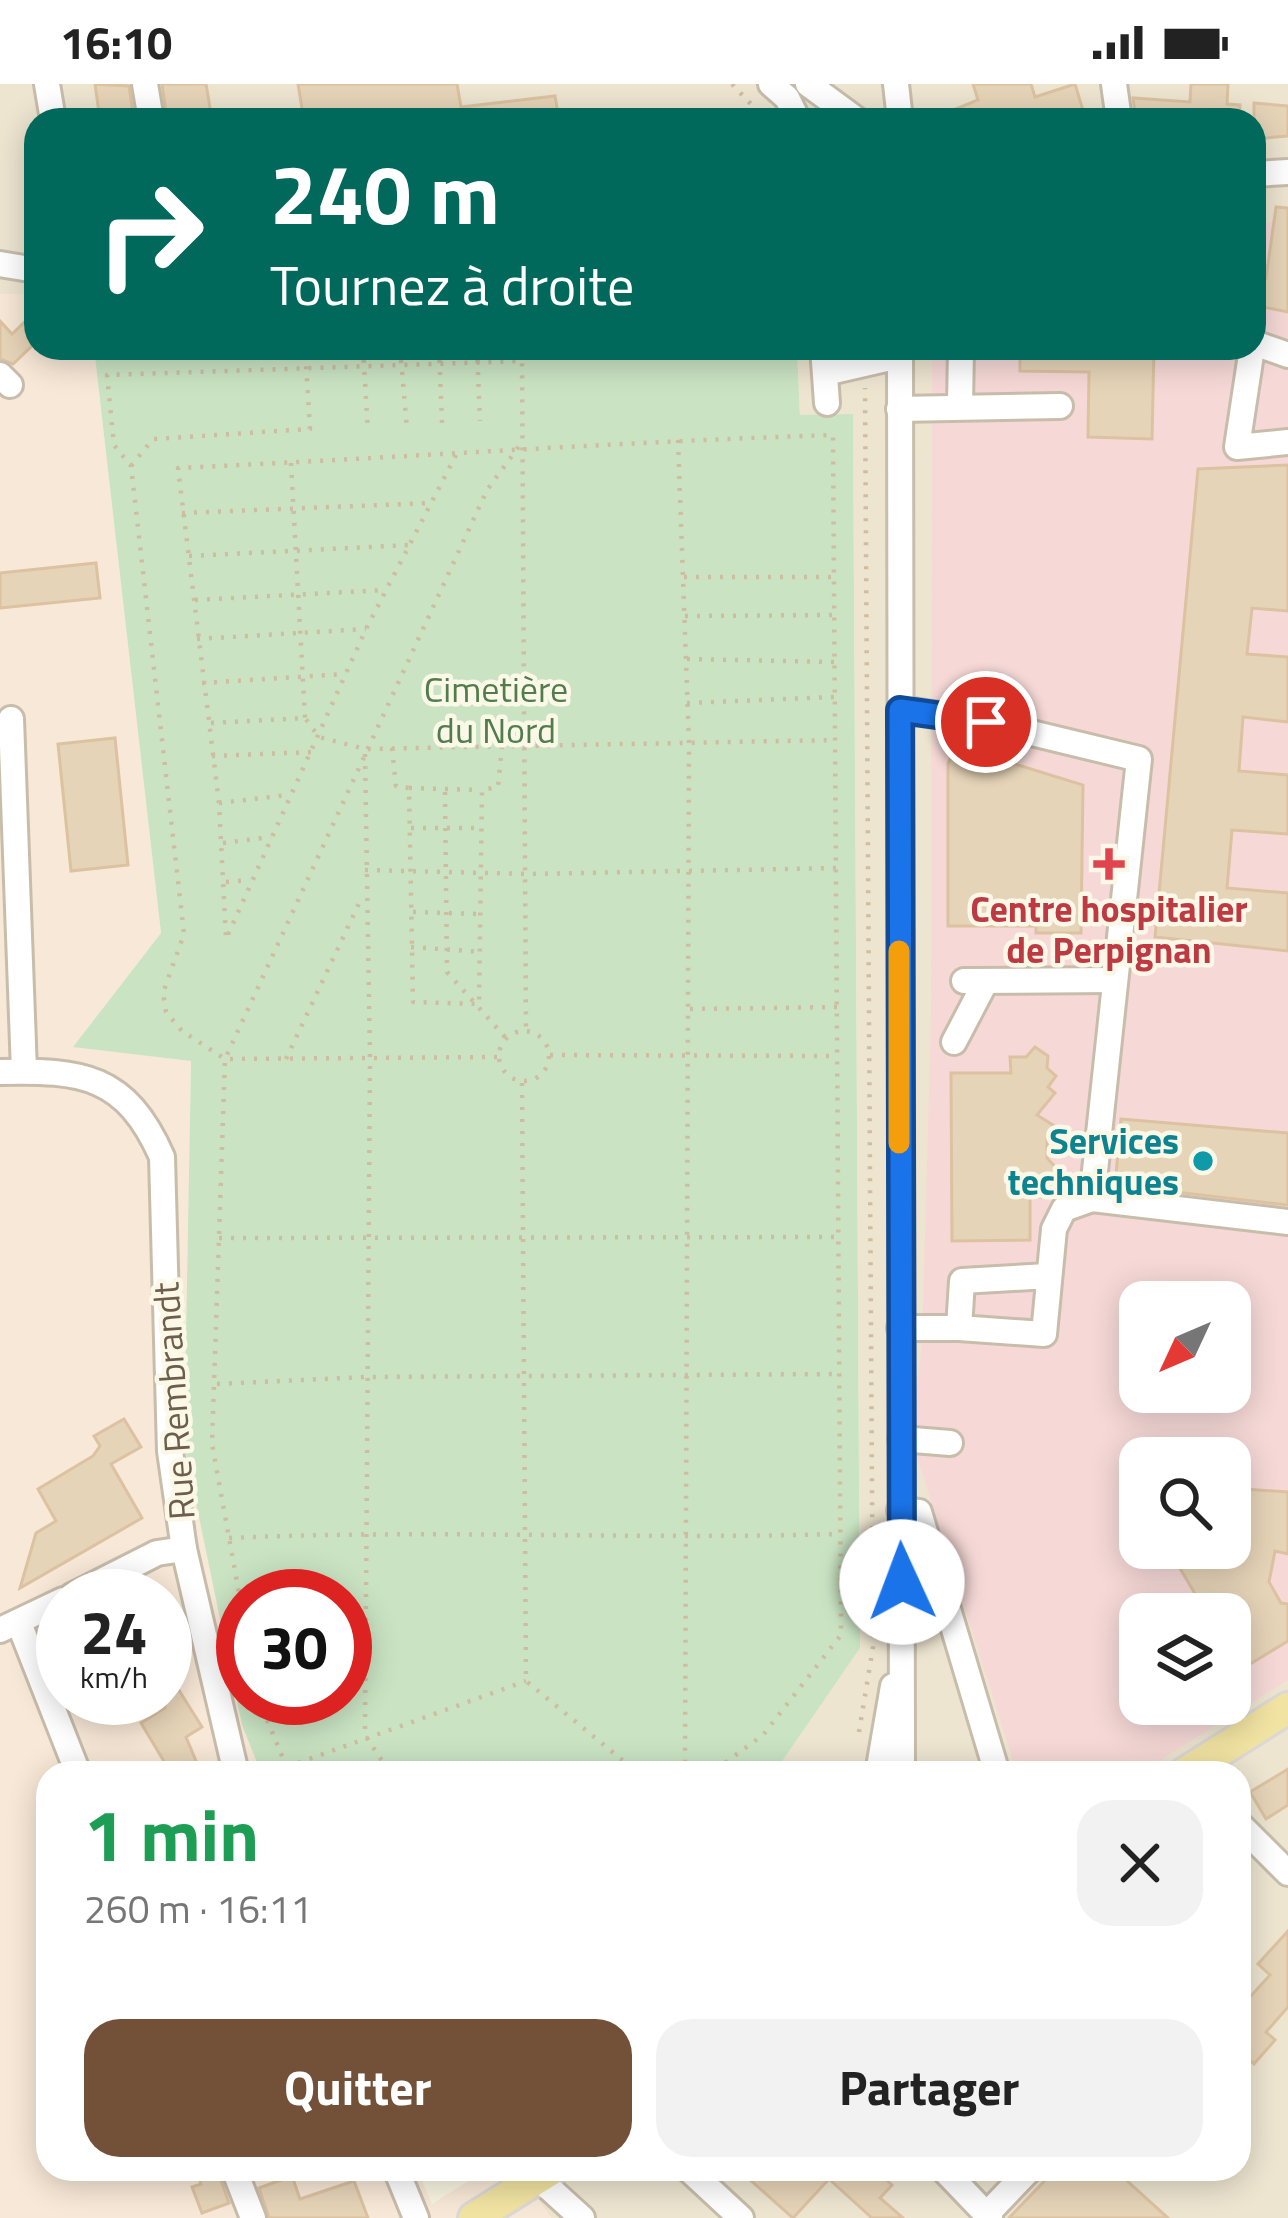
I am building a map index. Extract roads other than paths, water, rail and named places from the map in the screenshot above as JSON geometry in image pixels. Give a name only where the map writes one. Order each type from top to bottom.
[{"type":"main road","points":[[1205,1761],[1288,1708]]},
{"type":"main road","points":[[486,2215],[535,2181]]},
{"type":"street","points":[[771,84],[792,108]]},
{"type":"street","points":[[808,84],[841,108]]},
{"type":"street","points":[[824,360],[827,403]]},
{"type":"street","points":[[883,360],[899,409],[902,1761]]},
{"type":"street","points":[[961,360],[961,405]]},
{"type":"street","points":[[1251,360],[1237,447],[1288,442]]},
{"type":"street","points":[[899,409],[1060,406]]},
{"type":"street","points":[[900,710],[986,722],[1139,759],[1092,1199]]},
{"type":"street","points":[[11,719],[12,1072]]},
{"type":"street","points":[[954,1042],[975,981],[1114,980]]},
{"type":"street","name":"Rue Rembrandt","points":[[12,1072],[69,1070],[117,1093],[146,1120],[162,1157],[170,1451],[184,1549],[233,1761]]},
{"type":"street","points":[[901,1328],[1044,1334],[1054,1229],[1064,1209],[1092,1199],[1288,1222]]},
{"type":"street","points":[[959,1328],[962,1281],[1048,1276]]},
{"type":"street","points":[[901,1438],[950,1443]]},
{"type":"street","points":[[900,1510],[919,1512],[993,1761]]},
{"type":"street","points":[[124,1569],[157,1552],[184,1549]]},
{"type":"street","points":[[880,1761],[904,1618]]},
{"type":"street","points":[[9,1626],[72,1761]]},
{"type":"street","points":[[1251,1836],[1288,1873]]},
{"type":"street","points":[[239,2181],[253,2218]]},
{"type":"street","points":[[401,2181],[416,2218]]},
{"type":"street","points":[[551,2181],[581,2218]]},
{"type":"street","points":[[701,2181],[740,2218]]},
{"type":"street","points":[[954,2181],[988,2217],[1020,2181]]},
{"type":"place","name":"Centre hospitalier de Perpignan","points":[[1109,864]]},
{"type":"place","name":"Services techniques","points":[[1203,1161]]},
{"type":"park label","name":"Cimetière du Nord","points":[[496,708]]}]
